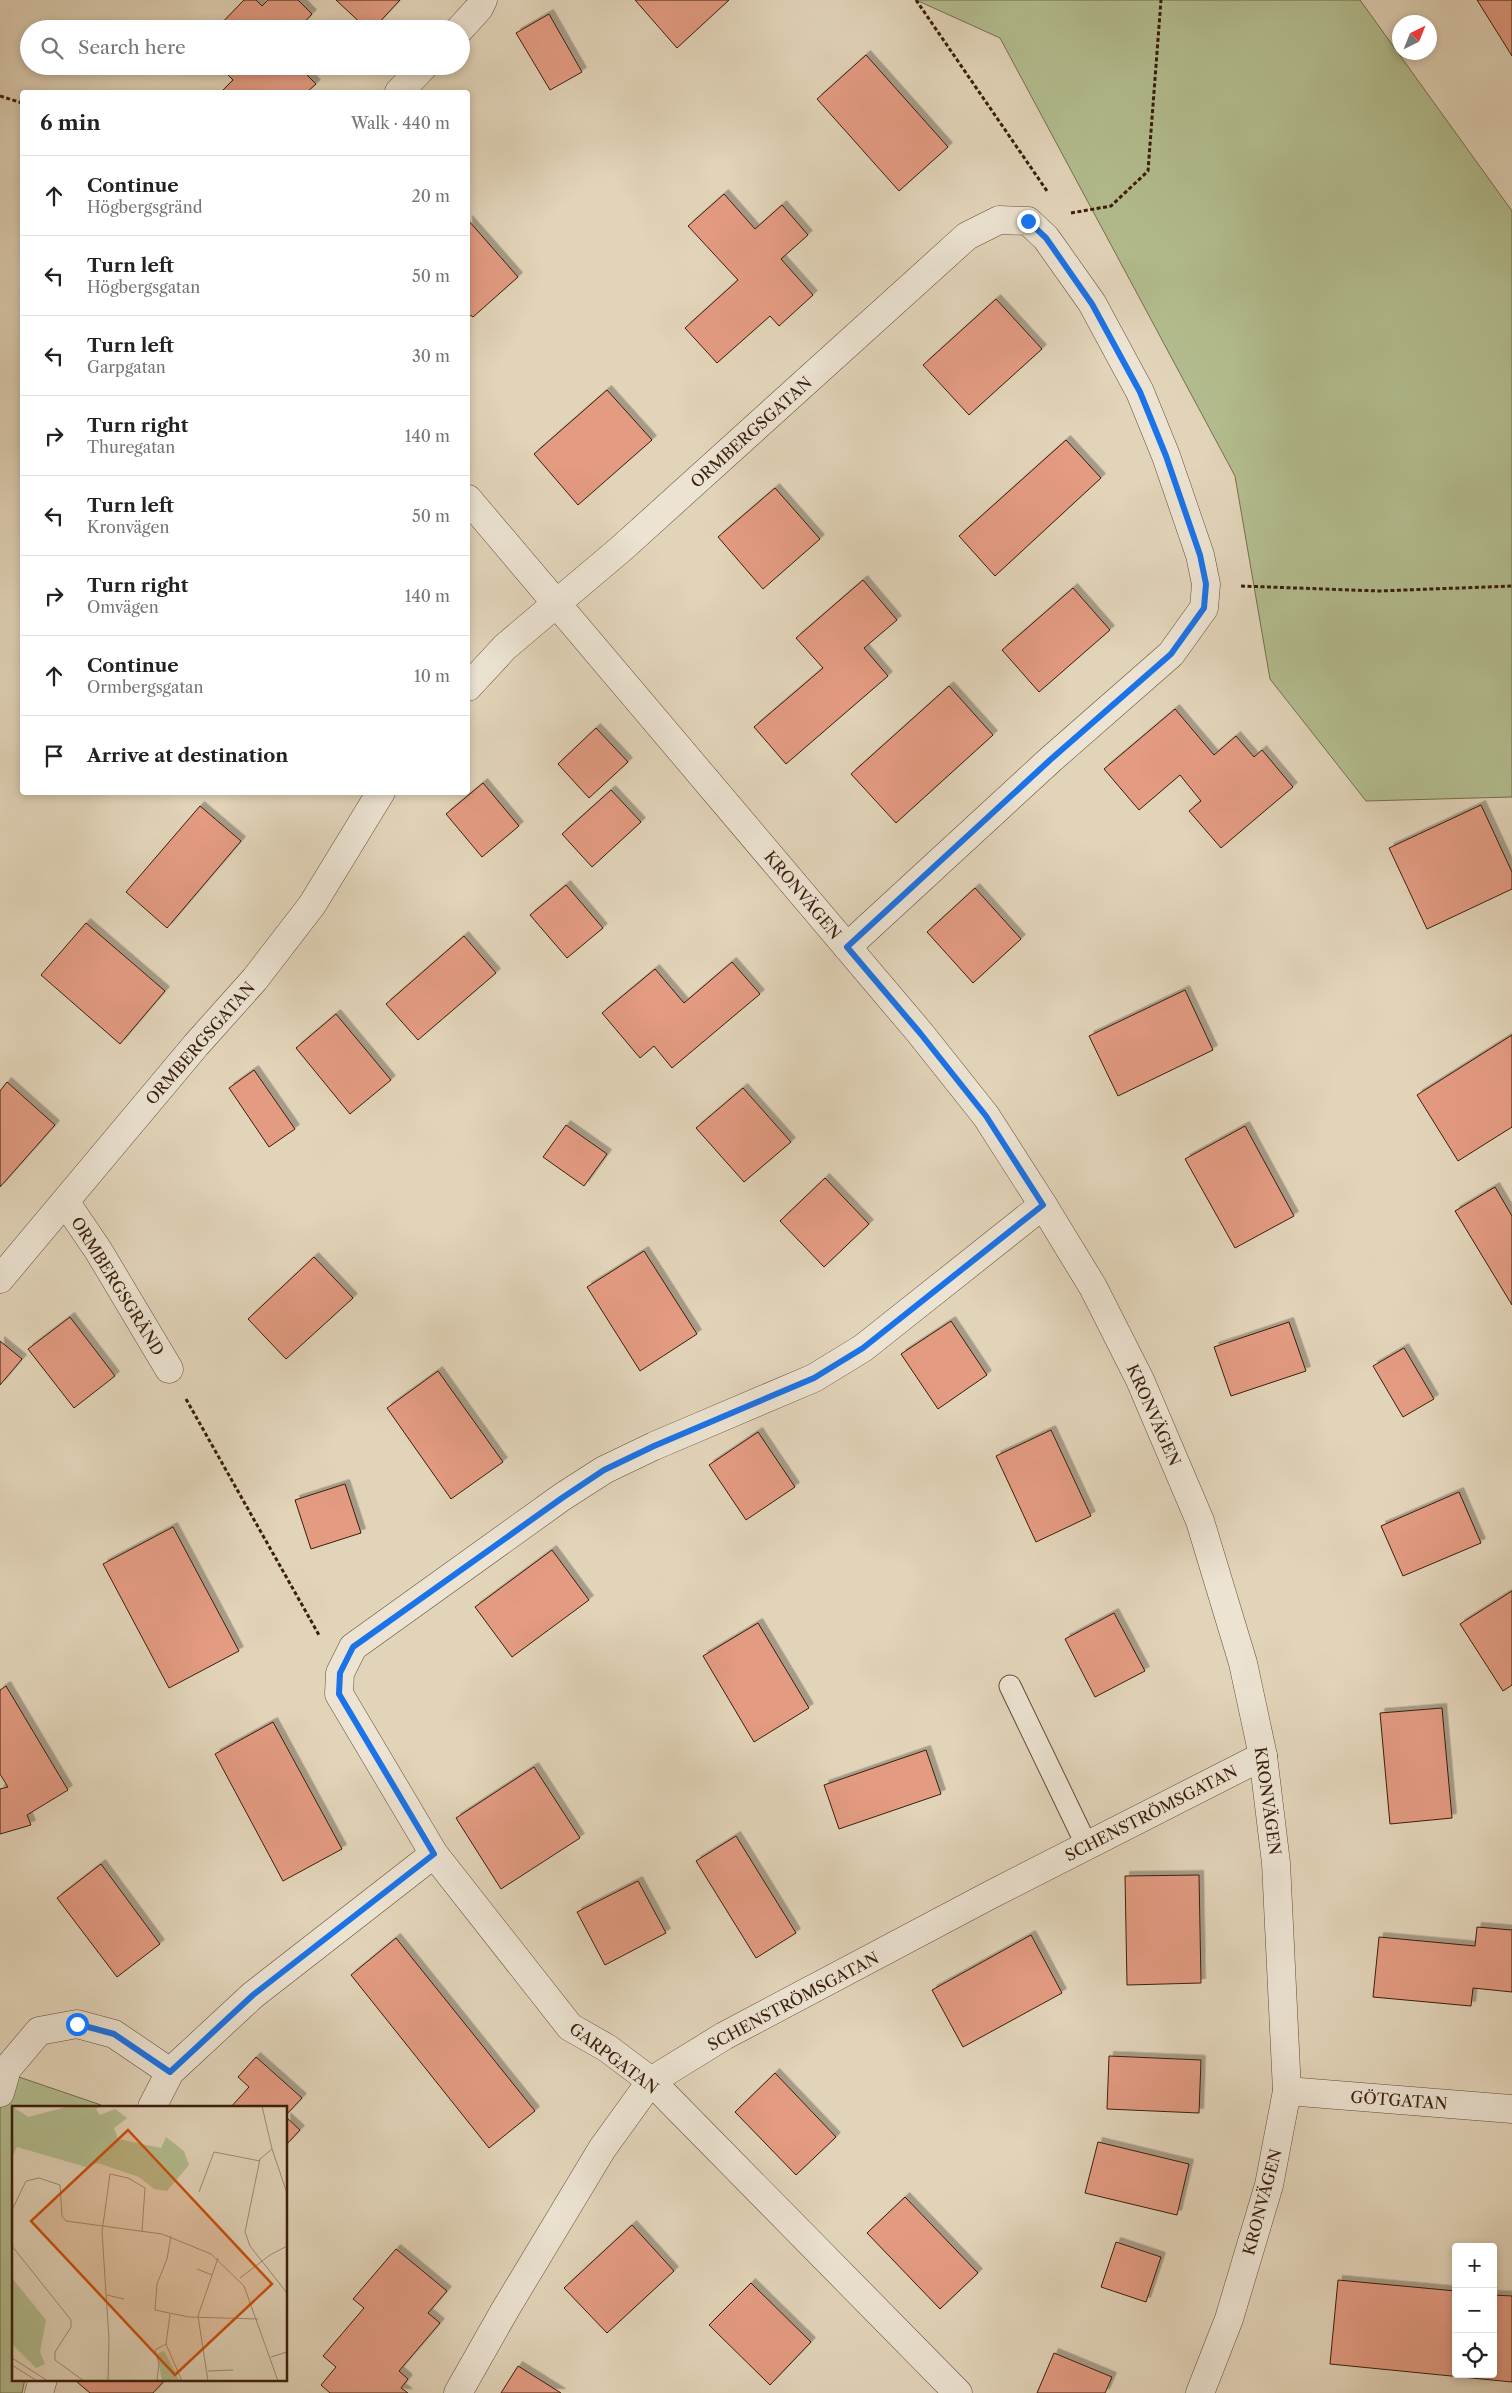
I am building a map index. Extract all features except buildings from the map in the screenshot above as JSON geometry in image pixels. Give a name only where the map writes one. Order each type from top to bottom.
[{"type":"street","points":[[468,20],[484,0]]},
{"type":"street","points":[[401,90],[415,75]]},
{"type":"street","name":"ORMBERGSGATAN","points":[[470,685],[505,647],[558,604],[966,236],[999,220],[1028,221],[1046,238],[1092,304],[1140,392],[1166,456],[1200,555],[1206,584],[1204,608],[1171,654],[1050,760],[847,947]]},
{"type":"street","name":"KRONVÄGEN","points":[[470,501],[920,1033],[986,1116],[1093,1287],[1140,1380],[1200,1521],[1243,1663],[1263,1756],[1276,1863],[1287,2091],[1269,2185],[1229,2319],[1200,2393]]},
{"type":"street","name":"ORMBERGSGATAN","points":[[0,1279],[196,1045],[255,979],[312,905],[379,795]]},
{"type":"street","name":"ORMBERGSGRÄND","points":[[66,1202],[98,1250],[169,1369]]},
{"type":"street","points":[[340,1673],[353,1647],[604,1470],[654,1446],[814,1378],[834,1367],[863,1348],[1043,1205]]},
{"type":"street","name":"GARPGATAN","points":[[340,1673],[339,1694],[434,1854],[570,2027],[607,2048],[651,2081],[958,2393]]},
{"type":"street","name":"SCHENSTRÖMSGATAN","points":[[458,2393],[505,2310],[602,2149],[651,2081],[724,2036],[1263,1756]]},
{"type":"street","points":[[153,2106],[170,2072],[253,1995],[434,1854]]},
{"type":"street","points":[[0,2093],[7,2069],[39,2031],[77,2024],[114,2034],[170,2072]]},
{"type":"street","name":"GÖTGATAN","points":[[1287,2091],[1512,2108]]},
{"type":"street","points":[[39,2393],[43,2380]]},
{"type":"lane","points":[[1010,1686],[1087,1846]]},
{"type":"path","points":[[916,0],[1064,214]]},
{"type":"path","points":[[1046,238],[1064,214],[1111,206],[1148,171],[1161,0]]},
{"type":"path","points":[[0,96],[20,102]]},
{"type":"path","points":[[1206,584],[1379,591],[1512,586]]},
{"type":"path","points":[[169,1369],[340,1673]]},
{"type":"green space","points":[[916,0],[1360,0],[1392,44],[1392,60],[1403,60],[1512,211],[1512,797],[1366,801],[1270,679],[1235,476],[1000,38]]},
{"type":"green space","points":[[16,2076],[101,2105],[12,2106],[12,2380],[25,2380],[22,2393],[0,2393],[0,2101]]},
{"type":"route","points":[[77,2024],[114,2034],[170,2072],[253,1995],[434,1854],[339,1694],[340,1673],[353,1647],[604,1470],[654,1446],[814,1378],[834,1367],[863,1348],[1043,1205],[986,1116],[920,1033],[847,947],[1050,760],[1171,654],[1204,608],[1206,584],[1200,555],[1166,456],[1140,392],[1092,304],[1046,238],[1028,221]]}]
